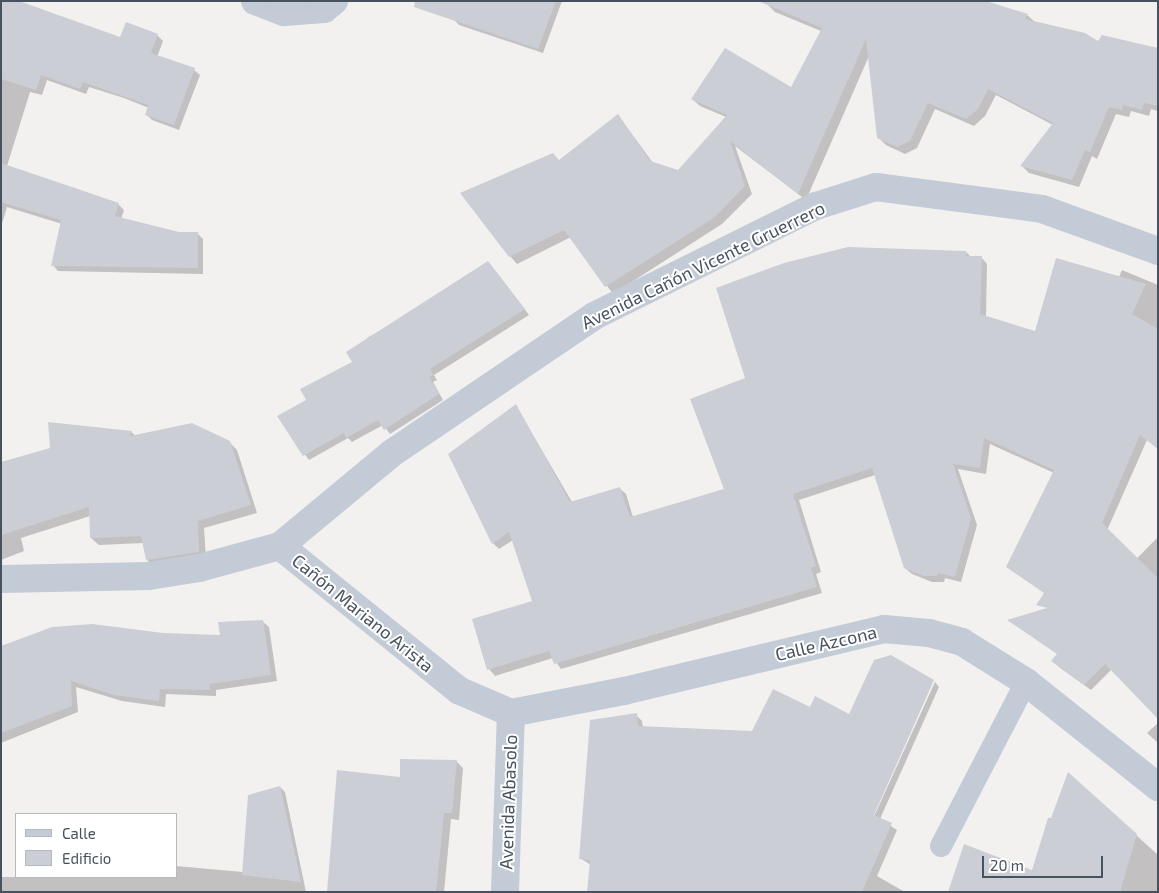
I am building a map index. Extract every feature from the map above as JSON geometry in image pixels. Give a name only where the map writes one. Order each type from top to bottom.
[{"type":"street","points":[[255,1],[284,12],[329,5]]},
{"type":"street","name":"Avenida Cañón Vicente Gruerrero","points":[[280,546],[392,453],[594,316],[816,206],[876,187],[886,188],[1042,210],[1158,251]]},
{"type":"street","name":"Cañón Mariano Arista","points":[[1,579],[149,576],[199,568],[280,546],[460,691],[511,713]]},
{"type":"street","name":"Calle Azcona","points":[[511,713],[624,691],[884,629],[929,633],[962,642],[1026,682],[1158,787]]},
{"type":"street","name":"Avenida Abasolo","points":[[506,892],[511,713]]},
{"type":"lane","points":[[941,846],[1026,682]]},
{"type":"building","points":[[1,1],[19,1],[120,37],[126,22],[158,34],[151,53],[195,68],[174,125],[145,115],[148,105],[83,82],[80,89],[41,75],[36,90],[1,79]]},
{"type":"building","points":[[415,1],[556,1],[538,49],[414,7]]},
{"type":"building","points":[[758,1],[986,1],[1028,14],[1025,19],[1085,33],[1098,41],[1102,35],[1158,48],[1158,106],[1144,103],[1142,110],[1123,105],[1122,110],[1109,107],[1090,152],[1085,150],[1072,180],[1020,166],[1053,123],[988,89],[978,109],[966,119],[928,103],[910,141],[897,147],[877,138],[866,39],[798,194],[730,141],[745,186],[715,217],[605,287],[564,230],[509,257],[460,193],[553,153],[559,160],[618,114],[650,161],[678,170],[727,115],[691,99],[725,48],[791,87],[822,28]]},
{"type":"building","points":[[1,163],[119,203],[115,216],[179,232],[198,232],[198,268],[51,266],[61,220],[1,202]]},
{"type":"building","points":[[848,247],[966,251],[966,256],[982,256],[980,314],[1035,331],[1056,258],[1146,284],[1132,314],[1158,329],[1158,449],[1140,435],[1102,523],[1158,578],[1158,719],[1105,664],[1084,685],[1051,661],[1057,654],[1007,620],[1047,608],[1036,605],[1044,593],[1006,567],[1054,470],[984,438],[980,468],[953,464],[971,518],[955,577],[938,573],[937,576],[924,576],[904,568],[872,468],[793,494],[816,566],[811,568],[817,587],[554,664],[549,651],[487,670],[472,619],[532,601],[509,532],[492,544],[448,454],[516,404],[570,502],[620,487],[630,517],[724,489],[690,399],[745,378],[716,288],[784,263]]},
{"type":"building","points":[[488,261],[525,309],[430,369],[433,375],[429,377],[439,394],[384,430],[378,420],[346,438],[344,433],[303,456],[277,416],[306,400],[300,389],[352,362],[346,352]]},
{"type":"building","points":[[48,422],[132,431],[130,436],[192,423],[230,441],[251,505],[198,521],[199,552],[146,560],[141,536],[90,538],[89,507],[1,535],[1,462],[50,448]]},
{"type":"building","points":[[263,620],[271,675],[210,684],[210,690],[160,689],[159,701],[114,695],[71,681],[72,706],[1,733],[1,646],[52,627],[92,624],[163,633],[220,635],[218,622]]},
{"type":"building","points":[[891,655],[934,680],[874,815],[892,823],[862,892],[587,892],[590,860],[579,859],[590,720],[637,713],[638,726],[752,731],[773,689],[810,707],[815,696],[849,714],[874,660]]},
{"type":"building","points":[[400,759],[457,760],[452,813],[444,813],[436,892],[327,892],[337,770],[400,777]]},
{"type":"building","points":[[1068,772],[1137,834],[1120,892],[948,892],[964,844],[1032,870],[1048,818],[1051,818]]},
{"type":"building","points":[[280,786],[301,882],[242,875],[248,795]]}]
